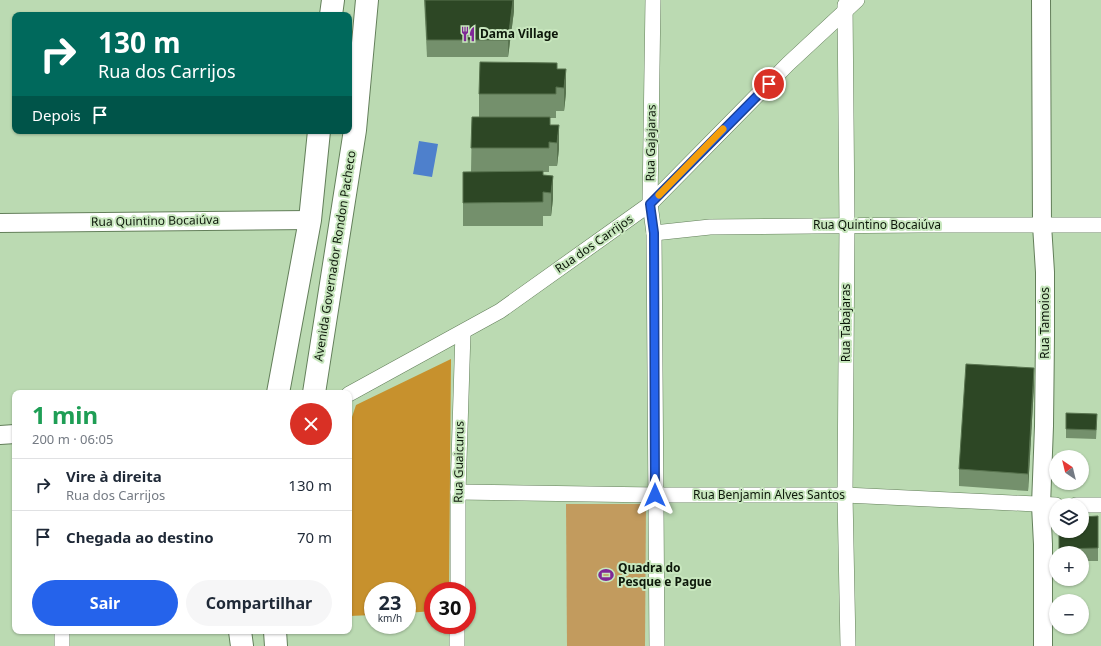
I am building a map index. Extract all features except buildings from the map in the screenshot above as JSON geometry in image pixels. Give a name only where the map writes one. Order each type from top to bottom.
[{"type":"main road","points":[[331,12],[333,0]]},
{"type":"main road","name":"Avenida Governador Rondon Pacheco","points":[[314,390],[354,130],[367,0]]},
{"type":"main road","points":[[279,390],[310,220],[319,134]]},
{"type":"main road","points":[[240,634],[242,646]]},
{"type":"main road","points":[[276,634],[276,646]]},
{"type":"street","name":"Rua Gajajaras","points":[[653,0],[650,204],[654,233],[657,646]]},
{"type":"street","name":"Rua dos Carrijos","points":[[352,392],[500,311],[650,204],[845,6],[857,0]]},
{"type":"street","name":"Rua Tamoios","points":[[1041,0],[1042,225],[1045,272],[1044,426],[1049,505],[1043,544],[1043,646]]},
{"type":"street","name":"Rua Tabajaras","points":[[845,6],[847,225],[846,495],[848,646]]},
{"type":"street","name":"Rua Quintino Bocaiúva","points":[[0,223],[310,220]]},
{"type":"street","name":"Rua Quintino Bocaiúva","points":[[654,233],[710,227],[847,225],[1101,225]]},
{"type":"street","name":"Rua Guaicurus","points":[[458,582],[458,492],[463,332]]},
{"type":"street","points":[[0,435],[12,434]]},
{"type":"street","name":"Rua Benjamin Alves Santos","points":[[458,492],[655,495],[846,495],[1049,505]]},
{"type":"street","points":[[1089,504],[1101,504]]},
{"type":"street","points":[[62,634],[62,646]]},
{"type":"street","points":[[457,634],[457,646]]},
{"type":"shaded area","points":[[451,359],[449,582],[424,582],[424,612],[416,612],[416,582],[364,582],[364,615],[352,616],[352,417],[356,405]]},
{"type":"shaded area","name":"Quadra do Pesque e Pague","points":[[566,504],[646,504],[645,646],[567,646]]},
{"type":"water","points":[[419,141],[438,144],[432,177],[413,174]]},
{"type":"slow traffic","points":[[659,195],[723,129]]},
{"type":"place","name":"Dama Village","points":[[468,34]]},
{"type":"place","name":"Quadra do Pesque e Pague","points":[[606,575]]},
{"type":"route","points":[[655,495],[654,233],[650,204],[769,84]]}]
